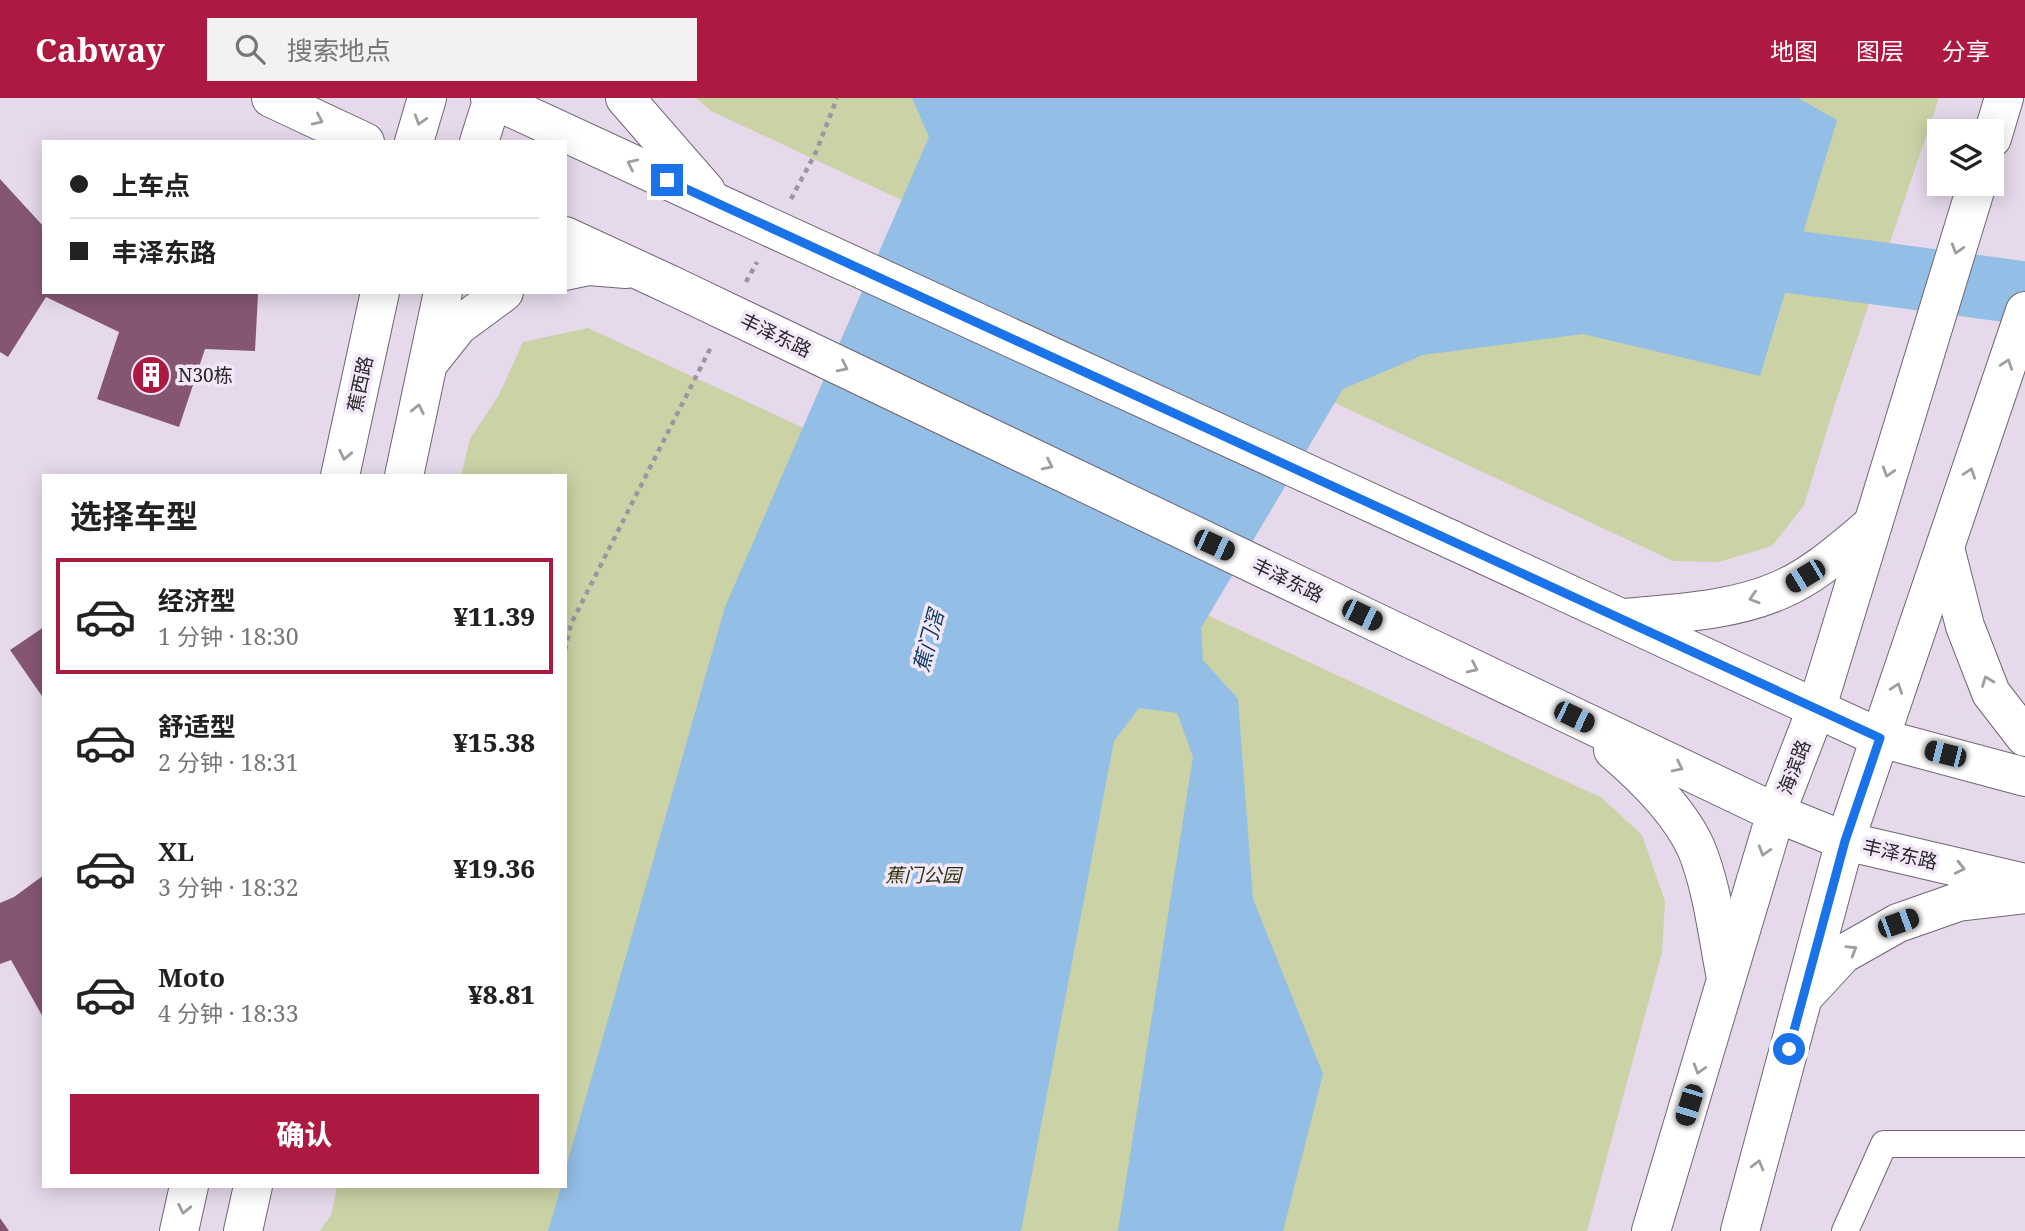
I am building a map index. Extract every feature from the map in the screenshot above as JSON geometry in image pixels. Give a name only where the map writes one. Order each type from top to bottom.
[{"type":"main road","points":[[271,98],[361,140]]},
{"type":"main road","points":[[415,140],[427,98]]},
{"type":"main road","points":[[480,140],[492,98],[1625,618],[1880,738],[2025,777]]},
{"type":"main road","points":[[625,98],[716,203]]},
{"type":"main road","points":[[1998,119],[2004,98]]},
{"type":"main road","name":"海滨路","points":[[1651,1231],[1776,813],[1817,707],[1973,196]]},
{"type":"main road","name":"丰泽东路","points":[[567,237],[1776,813],[1845,841],[2025,883]]},
{"type":"main road","points":[[567,271],[589,267],[654,277]]},
{"type":"main road","name":"蕉西路","points":[[340,474],[380,294]]},
{"type":"main road","points":[[404,474],[443,294]]},
{"type":"main road","points":[[428,365],[458,326],[501,294]]},
{"type":"main road","points":[[1740,1231],[1845,841],[2025,311]]},
{"type":"main road","points":[[1625,618],[1719,608],[1781,590],[1828,562],[1873,524]]},
{"type":"main road","points":[[1945,548],[1965,626],[1991,692],[2025,737]]},
{"type":"main road","points":[[1574,717],[1648,781],[1695,846],[1708,885],[1727,978]]},
{"type":"main road","points":[[1803,997],[1843,954],[1898,923],[1958,901],[2025,894]]},
{"type":"main road","points":[[179,1231],[189,1188]]},
{"type":"main road","points":[[243,1231],[253,1188]]},
{"type":"street","points":[[1846,1231],[1884,1144],[2025,1144]]},
{"type":"path","points":[[784,212],[816,152],[837,98]]},
{"type":"path","points":[[740,295],[759,259]]},
{"type":"path","points":[[567,641],[571,624],[669,425],[714,342]]},
{"type":"green space","points":[[696,98],[1939,98],[1932,119],[1927,119],[1927,133],[1836,401],[1804,505],[1772,546],[1719,562],[1673,561],[711,111]]},
{"type":"green space","name":"蕉门公园","points":[[588,328],[1602,798],[1642,835],[1665,901],[1662,952],[1587,1231],[320,1231],[331,1215],[337,1188],[567,1188],[567,474],[461,474],[470,439],[499,395],[523,342]]},
{"type":"water","name":"蕉门滘","points":[[912,98],[1798,98],[1837,120],[1760,376],[1583,334],[1423,355],[1343,389],[1201,628],[1203,660],[1238,699],[1253,899],[1323,1074],[1283,1231],[1118,1231],[1193,757],[1177,713],[1139,708],[1114,741],[1021,1231],[548,1231],[561,1188],[567,1188],[567,1164],[725,607],[929,137]]},
{"type":"building","name":"N30栋","points":[[0,179],[42,225],[42,294],[258,294],[255,351],[205,349],[179,427],[97,399],[119,332],[46,297],[8,357],[0,352]]},
{"type":"building","points":[[42,628],[42,696],[10,650]]},
{"type":"building","points":[[42,876],[42,1015],[11,960],[0,964],[0,903],[14,897]]},
{"type":"building","points":[[0,1218],[9,1231],[0,1231]]},
{"type":"waterway","points":[[1794,262],[2025,293]]},
{"type":"place","name":"N30栋","points":[[151,375]]},
{"type":"route","points":[[667,180],[1880,738],[1845,841],[1789,1049]]}]
